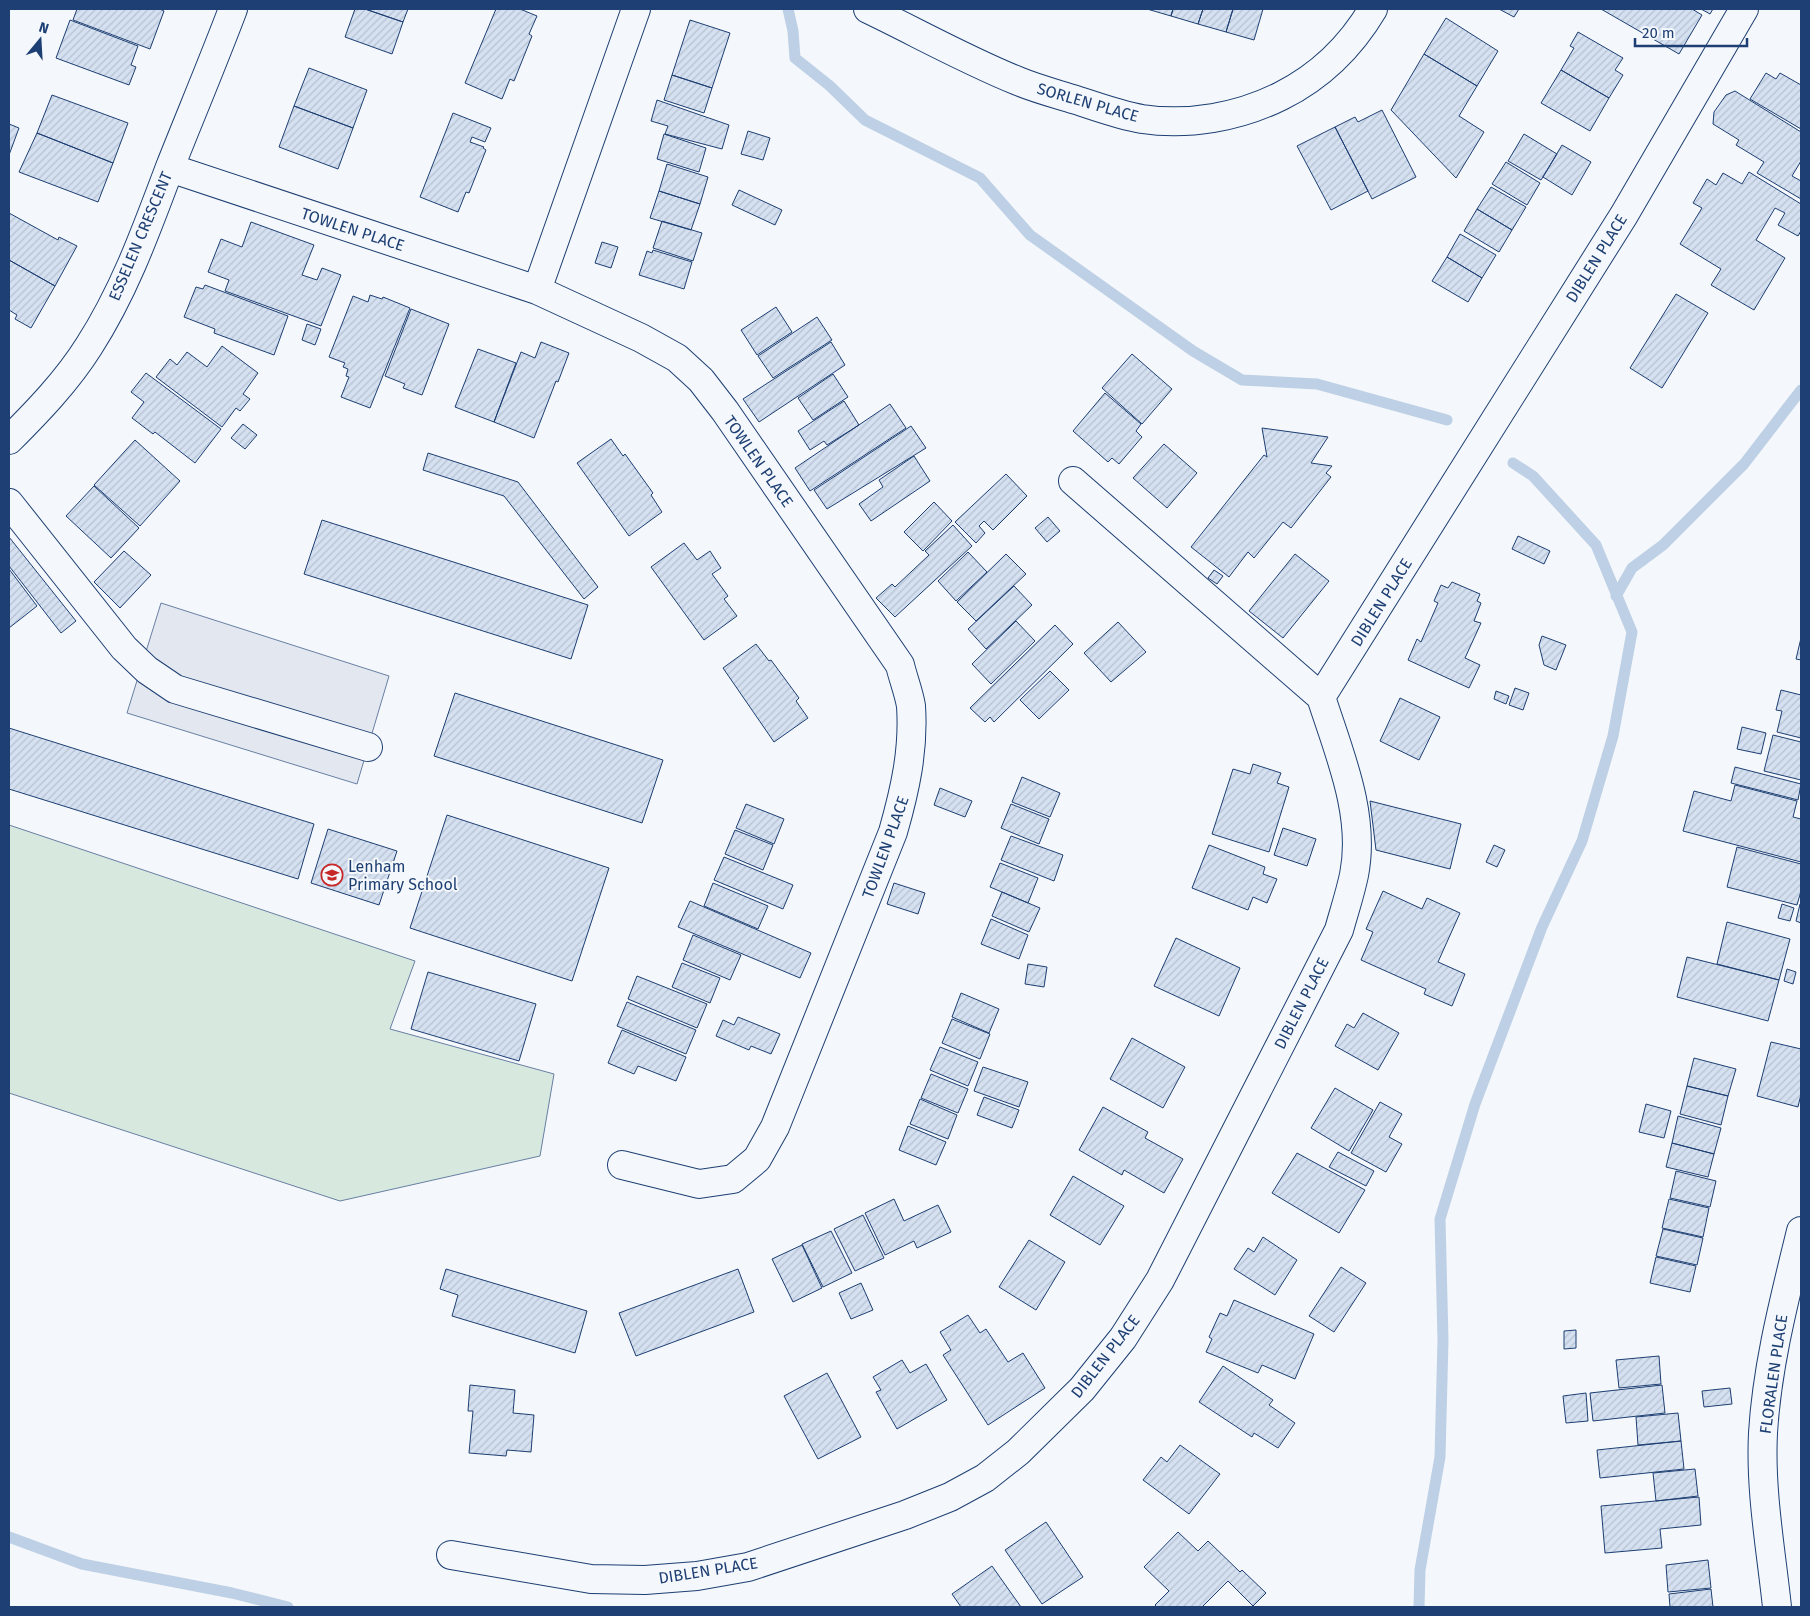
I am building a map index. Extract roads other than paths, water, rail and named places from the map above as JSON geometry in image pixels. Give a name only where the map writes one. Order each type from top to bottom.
[{"type":"street","name":"ESSELEN CRESCENT","points":[[9,440],[49,400],[90,345],[128,274],[159,201],[170,168],[234,9]]},
{"type":"street","points":[[537,290],[636,9]]},
{"type":"street","name":"SORLEN PLACE","points":[[868,9],[1018,81],[1110,111],[1142,119],[1174,121],[1206,120],[1238,114],[1295,89],[1319,73],[1341,53],[1360,30],[1373,9]]},
{"type":"street","name":"DIBLEN PLACE","points":[[451,1555],[591,1579],[653,1579],[696,1576],[748,1567],[906,1515],[950,1497],[986,1478],[1018,1452],[1082,1389],[1123,1338],[1160,1280],[1339,930],[1354,874],[1357,834],[1349,783],[1321,697],[1624,215],[1744,9]]},
{"type":"street","name":"TOWLEN PLACE","points":[[170,168],[537,290],[641,338],[677,358],[701,380],[900,665],[911,704],[912,740],[907,785],[893,832],[775,1127],[757,1159],[733,1180],[698,1184],[622,1165]]},
{"type":"street","points":[[1073,481],[1321,697]]},
{"type":"street","points":[[9,503],[124,648],[147,670],[175,689],[368,747]]},
{"type":"street","name":"FLORALEN PLACE","points":[[1777,1607],[1764,1492],[1763,1433],[1768,1384],[1784,1300],[1801,1232]]},
{"type":"waterway","points":[[788,9],[793,31],[795,58],[830,86],[865,120],[980,178],[1030,235],[1193,351],[1242,380],[1317,384],[1447,420]]},
{"type":"waterway","points":[[1616,596],[1632,568],[1663,545],[1744,464],[1801,390]]},
{"type":"waterway","points":[[1419,1607],[1420,1570],[1440,1457],[1443,1340],[1440,1219],[1475,1104],[1542,927],[1582,841],[1613,736],[1632,632],[1596,545],[1533,476],[1513,463]]},
{"type":"waterway","points":[[9,1537],[82,1564],[232,1593],[288,1607]]},
{"type":"place","name":"Lenham Primary School","points":[[332,875]]}]
